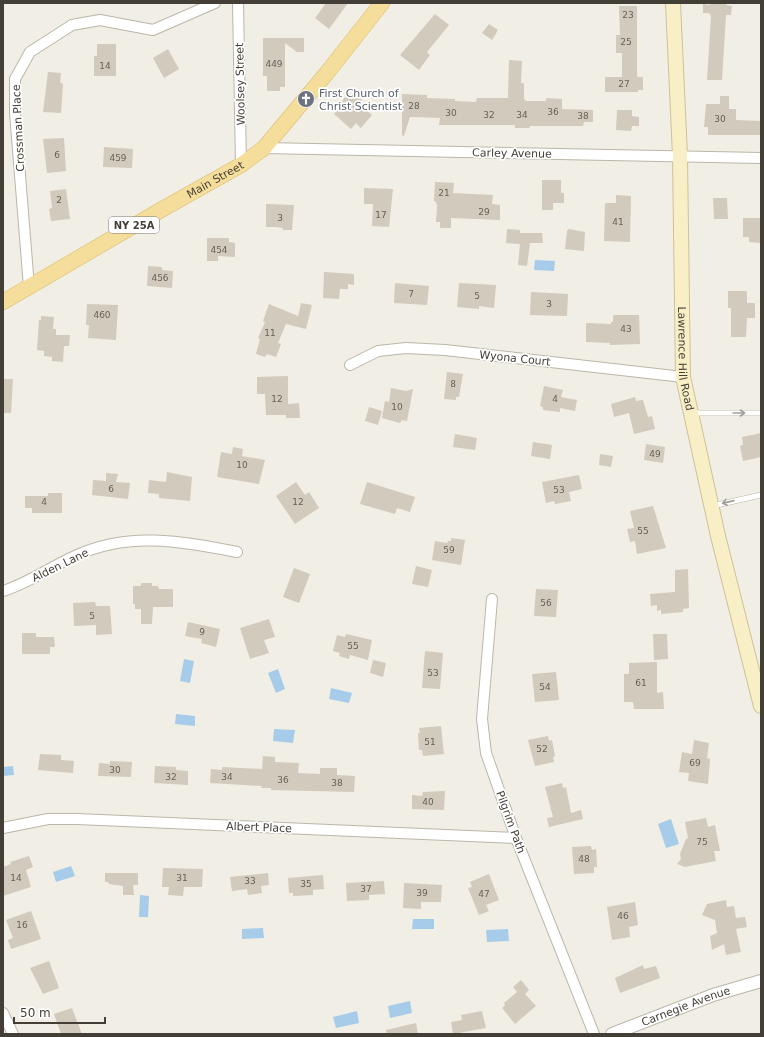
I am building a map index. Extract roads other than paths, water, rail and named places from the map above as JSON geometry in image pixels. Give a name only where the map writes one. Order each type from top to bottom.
[{"type":"main road","name":"Main Street","points":[[3,302],[241,165],[264,148],[326,74],[382,3]]},
{"type":"main road","name":"Lawrence Hill Road","points":[[673,3],[680,156],[683,377],[711,506],[761,706]]},
{"type":"street","name":"Crossman Place","points":[[29,287],[15,113],[15,79],[30,52],[72,25],[100,20],[153,30],[215,3]]},
{"type":"street","name":"Woolsey Street","points":[[238,3],[241,165]]},
{"type":"street","name":"Carley Avenue","points":[[264,148],[761,158]]},
{"type":"street","name":"Wyona Court","points":[[350,365],[378,351],[406,348],[453,351],[683,377]]},
{"type":"street","name":"Alden Lane","points":[[3,591],[45,573],[75,556],[106,544],[143,540],[178,541],[237,552]]},
{"type":"street","name":"Pilgrim Path","points":[[492,599],[482,719],[486,753],[516,838],[594,1034]]},
{"type":"street","name":"Albert Place","points":[[3,828],[48,819],[77,819],[516,838]]},
{"type":"street","name":"Carnegie Avenue","points":[[612,1034],[713,995],[761,981]]},
{"type":"street","points":[[3,1013],[13,1034]]},
{"type":"lane","points":[[691,413],[761,413]]},
{"type":"lane","points":[[711,506],[761,494]]},
{"type":"water","points":[[535,260],[555,261],[554,271],[534,270]]},
{"type":"water","points":[[184,659],[194,661],[190,683],[180,681]]},
{"type":"water","points":[[278,669],[285,689],[276,693],[268,673]]},
{"type":"water","points":[[331,688],[352,693],[349,703],[329,699]]},
{"type":"water","points":[[176,714],[195,716],[195,726],[175,724]]},
{"type":"water","points":[[274,729],[295,730],[293,743],[273,741]]},
{"type":"water","points":[[13,766],[14,775],[3,776],[3,767]]},
{"type":"water","points":[[671,819],[679,844],[666,848],[658,824]]},
{"type":"water","points":[[71,866],[75,876],[56,882],[53,872]]},
{"type":"water","points":[[140,895],[149,896],[148,917],[139,917]]},
{"type":"water","points":[[413,919],[434,919],[434,929],[412,929]]},
{"type":"water","points":[[263,928],[264,938],[242,939],[242,929]]},
{"type":"water","points":[[508,929],[509,941],[487,942],[486,930]]},
{"type":"water","points":[[410,1001],[412,1013],[390,1018],[388,1006]]},
{"type":"water","points":[[357,1011],[359,1023],[336,1028],[333,1017]]},
{"type":"place","name":"First Church of Christ Scientist","points":[[306,99]]}]
